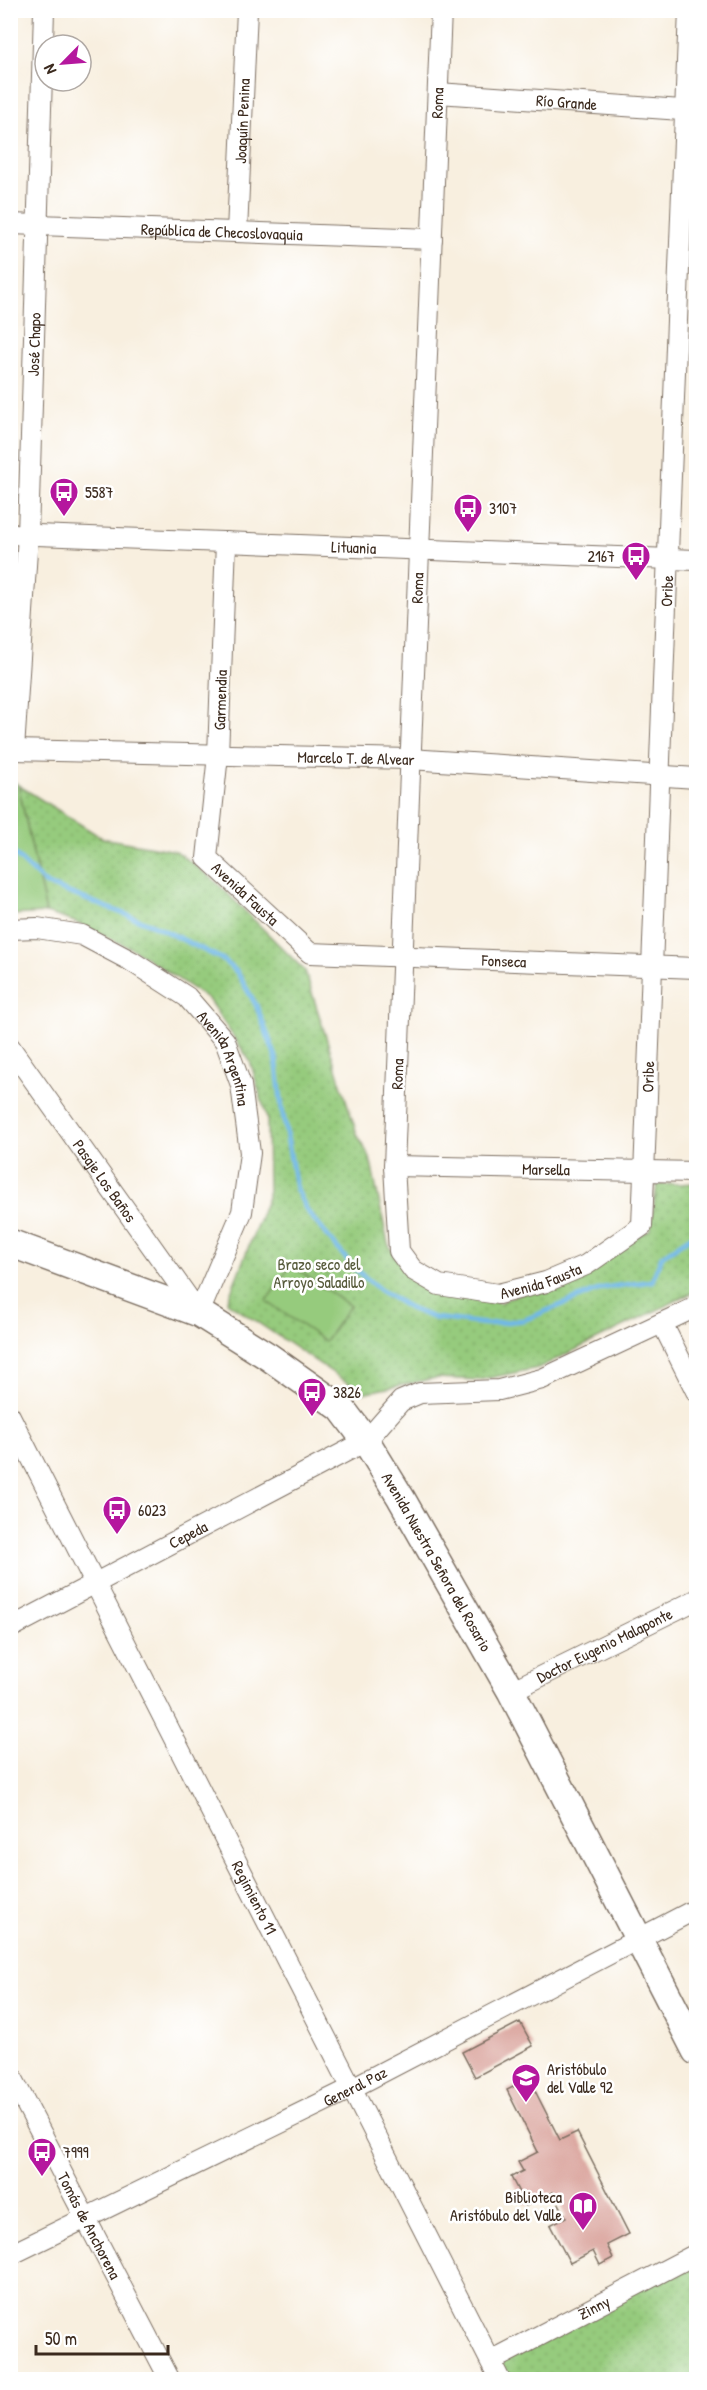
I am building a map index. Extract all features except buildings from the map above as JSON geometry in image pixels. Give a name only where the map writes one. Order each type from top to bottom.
[{"type":"street","name":"José Chapo","points":[[12,748],[19,534],[37,226],[44,10]]},
{"type":"street","name":"Joaquín Penina","points":[[237,232],[247,10]]},
{"type":"street","name":"Roma","points":[[394,1166],[441,10]]},
{"type":"street","name":"Oribe","points":[[645,1171],[658,777],[691,110],[689,10]]},
{"type":"street","name":"Río Grande","points":[[438,93],[691,110]]},
{"type":"street","name":"República de Checoslovaquia","points":[[10,224],[432,238]]},
{"type":"street","name":"Lituania","points":[[19,534],[696,560]]},
{"type":"street","name":"Garmendia","points":[[207,858],[218,755],[226,542]]},
{"type":"street","name":"Marcelo T. de Alvear","points":[[12,748],[410,759],[696,778]]},
{"type":"street","name":"Avenida Fausta","points":[[207,858],[310,953]]},
{"type":"street","name":"Avenida Argentina","points":[[10,929],[37,928],[82,935],[92,940],[131,961],[187,997],[225,1041],[241,1085],[250,1153],[242,1212],[199,1313]]},
{"type":"street","name":"Fonseca","points":[[310,953],[696,968]]},
{"type":"street","name":"Pasaje Los Baños","points":[[10,1047],[199,1313]]},
{"type":"street","name":"Avenida Fausta","points":[[394,1166],[399,1251],[413,1270],[439,1285],[498,1294],[546,1282],[586,1265],[642,1226],[645,1171]]},
{"type":"street","name":"Marsella","points":[[394,1166],[696,1172]]},
{"type":"street","name":"Avenida Nuestra Señora del Rosario","points":[[10,1243],[199,1313],[269,1357],[341,1408],[366,1442],[401,1498],[511,1691],[696,2051]]},
{"type":"street","points":[[366,1442],[401,1401],[420,1393],[499,1390],[542,1379],[696,1306]]},
{"type":"street","points":[[662,1323],[696,1391]]},
{"type":"street","name":"Regimiento 11","points":[[10,1416],[500,2379]]},
{"type":"street","name":"Cepeda","points":[[10,1628],[366,1442]]},
{"type":"street","name":"Doctor Eugenio Malaponte","points":[[511,1691],[696,1600]]},
{"type":"street","name":"General Paz","points":[[10,2255],[352,2088],[696,1909]]},
{"type":"street","name":"Tomás de Anchorena","points":[[10,2073],[170,2379]]},
{"type":"street","name":"Zinny","points":[[491,2361],[696,2254]]},
{"type":"green space","points":[[10,778],[18,785],[46,913],[11,915]]},
{"type":"green space","name":"Brazo seco del Arroyo Saladillo","points":[[18,785],[102,838],[176,851],[214,880],[305,971],[357,1134],[370,1158],[388,1244],[406,1273],[500,1303],[650,1230],[657,1185],[696,1183],[696,1291],[538,1368],[479,1380],[436,1378],[363,1393],[227,1302],[268,1197],[267,1118],[250,1061],[208,999],[133,949],[75,922],[46,913]]},
{"type":"green space","points":[[291,1265],[350,1306],[325,1341],[266,1301]]},
{"type":"green space","points":[[696,2254],[696,2379],[500,2379],[491,2361]]},
{"type":"waterway","points":[[10,850],[46,884],[153,925],[222,959],[237,972],[256,1005],[276,1057],[282,1109],[296,1188],[307,1211],[353,1267],[380,1290],[411,1309],[434,1318],[487,1324],[524,1320],[603,1288],[652,1281],[662,1256],[696,1233]]},
{"type":"place","name":"5587","points":[[64,518]]},
{"type":"place","name":"3107","points":[[468,534]]},
{"type":"place","name":"2167","points":[[636,582]]},
{"type":"place","name":"3826","points":[[312,1418]]},
{"type":"place","name":"6023","points":[[117,1536]]},
{"type":"place","name":"Aristóbulo del Valle 92","points":[[526,2104]]},
{"type":"place","name":"7999","points":[[42,2178]]},
{"type":"place","name":"Biblioteca Aristóbulo del Valle","points":[[583,2232]]}]
